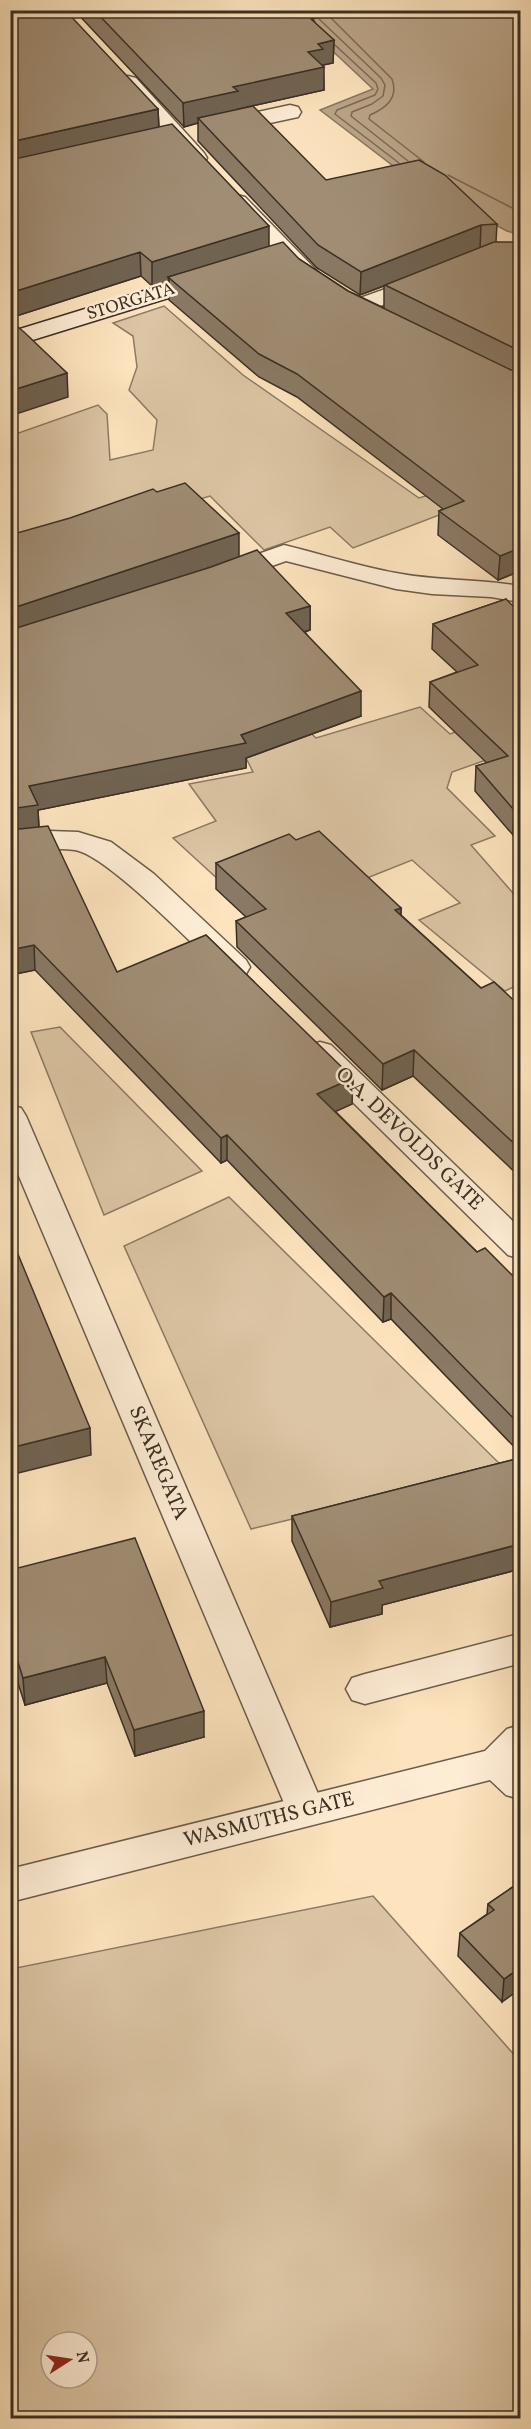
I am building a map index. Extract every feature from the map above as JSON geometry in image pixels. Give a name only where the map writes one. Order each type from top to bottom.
[{"type":"street","points":[[112,66],[162,118],[165,140],[207,171]]},
{"type":"street","points":[[165,140],[290,111]]},
{"type":"street","points":[[223,187],[275,257],[390,322]]},
{"type":"street","name":"STORGATA","points":[[10,340],[231,271]]},
{"type":"street","points":[[342,296],[446,273]]},
{"type":"street","points":[[202,583],[284,553],[396,581],[432,586],[491,589],[520,594]]},
{"type":"street","points":[[10,845],[49,840],[78,841],[101,848],[143,881],[252,984]]},
{"type":"street","name":"O.A. DEVOLDS GATE","points":[[302,1034],[520,1247]]},
{"type":"street","name":"SKAREGATA","points":[[10,1116],[306,1810]]},
{"type":"street","points":[[365,1689],[515,1650],[520,1652]]},
{"type":"street","name":"WASMUTHS GATE","points":[[10,1886],[306,1810],[512,1762]]},
{"type":"shaded area","points":[[164,306],[243,375],[419,498],[493,476],[481,499],[353,548],[330,527],[264,550],[210,496],[11,556],[10,436],[98,405],[107,414],[110,460],[153,450],[157,420],[129,390],[137,367],[133,336],[113,323]]},
{"type":"shaded area","points":[[247,673],[316,738],[420,707],[450,734],[504,716],[520,748],[452,772],[447,788],[495,836],[471,845],[520,901],[520,984],[505,991],[419,920],[460,903],[412,860],[362,880],[221,882],[173,838],[216,821],[189,784],[253,772],[220,706]]},
{"type":"shaded area","points":[[60,1027],[202,1171],[104,1215],[31,1032]]},
{"type":"shaded area","points":[[229,1197],[504,1468],[251,1529],[124,1246]]},
{"type":"shaded area","points":[[373,1896],[518,2059],[520,2058],[520,2418],[11,2418],[11,1969]]},
{"type":"water","points":[[290,11],[520,11],[520,235],[507,231],[417,184],[320,110],[373,89]]},
{"type":"building","points":[[10,10],[65,10],[158,109],[10,142]]},
{"type":"building","points":[[94,10],[307,10],[316,18],[311,19],[334,40],[318,44],[323,49],[308,52],[324,67],[233,87],[238,91],[183,103]]},
{"type":"building","points":[[253,106],[326,180],[419,160],[445,175],[497,224],[481,225],[361,272],[318,245],[198,118]]},
{"type":"building","points":[[172,124],[269,226],[152,262],[140,252],[10,293],[10,160]]},
{"type":"building","points":[[283,242],[299,259],[348,291],[511,370],[520,371],[520,548],[500,556],[439,511],[464,501],[297,374],[259,354],[168,277]]},
{"type":"building","points":[[494,242],[514,242],[520,248],[520,351],[385,285]]},
{"type":"building","points":[[10,324],[14,324],[24,332],[67,373],[10,391]]},
{"type":"building","points":[[185,483],[239,533],[10,609],[10,535],[70,518],[153,489],[157,492]]},
{"type":"building","points":[[257,550],[310,606],[286,613],[361,691],[241,735],[246,743],[29,786],[38,805],[10,809],[10,630],[211,567]]},
{"type":"building","points":[[506,599],[520,613],[520,808],[514,810],[476,766],[508,756],[430,682],[478,665],[433,624]]},
{"type":"building","points":[[48,826],[117,972],[206,935],[353,1078],[317,1094],[477,1252],[485,1248],[520,1283],[520,1425],[391,1293],[384,1297],[227,1135],[221,1138],[34,945],[10,950],[10,830]]},
{"type":"building","points":[[319,831],[401,908],[395,910],[481,988],[494,982],[520,1006],[520,1149],[414,1050],[383,1064],[236,921],[266,909],[216,863],[289,834],[296,840]]},
{"type":"building","points":[[10,1235],[90,1428],[10,1448]]},
{"type":"building","points":[[520,1458],[520,1544],[379,1581],[383,1588],[331,1602],[292,1516]]},
{"type":"building","points":[[135,1538],[204,1711],[134,1730],[105,1657],[23,1678],[16,1656],[10,1658],[10,1570]]},
{"type":"building","points":[[520,1882],[520,1968],[504,1979],[460,1933],[494,1910],[488,1904]]}]
